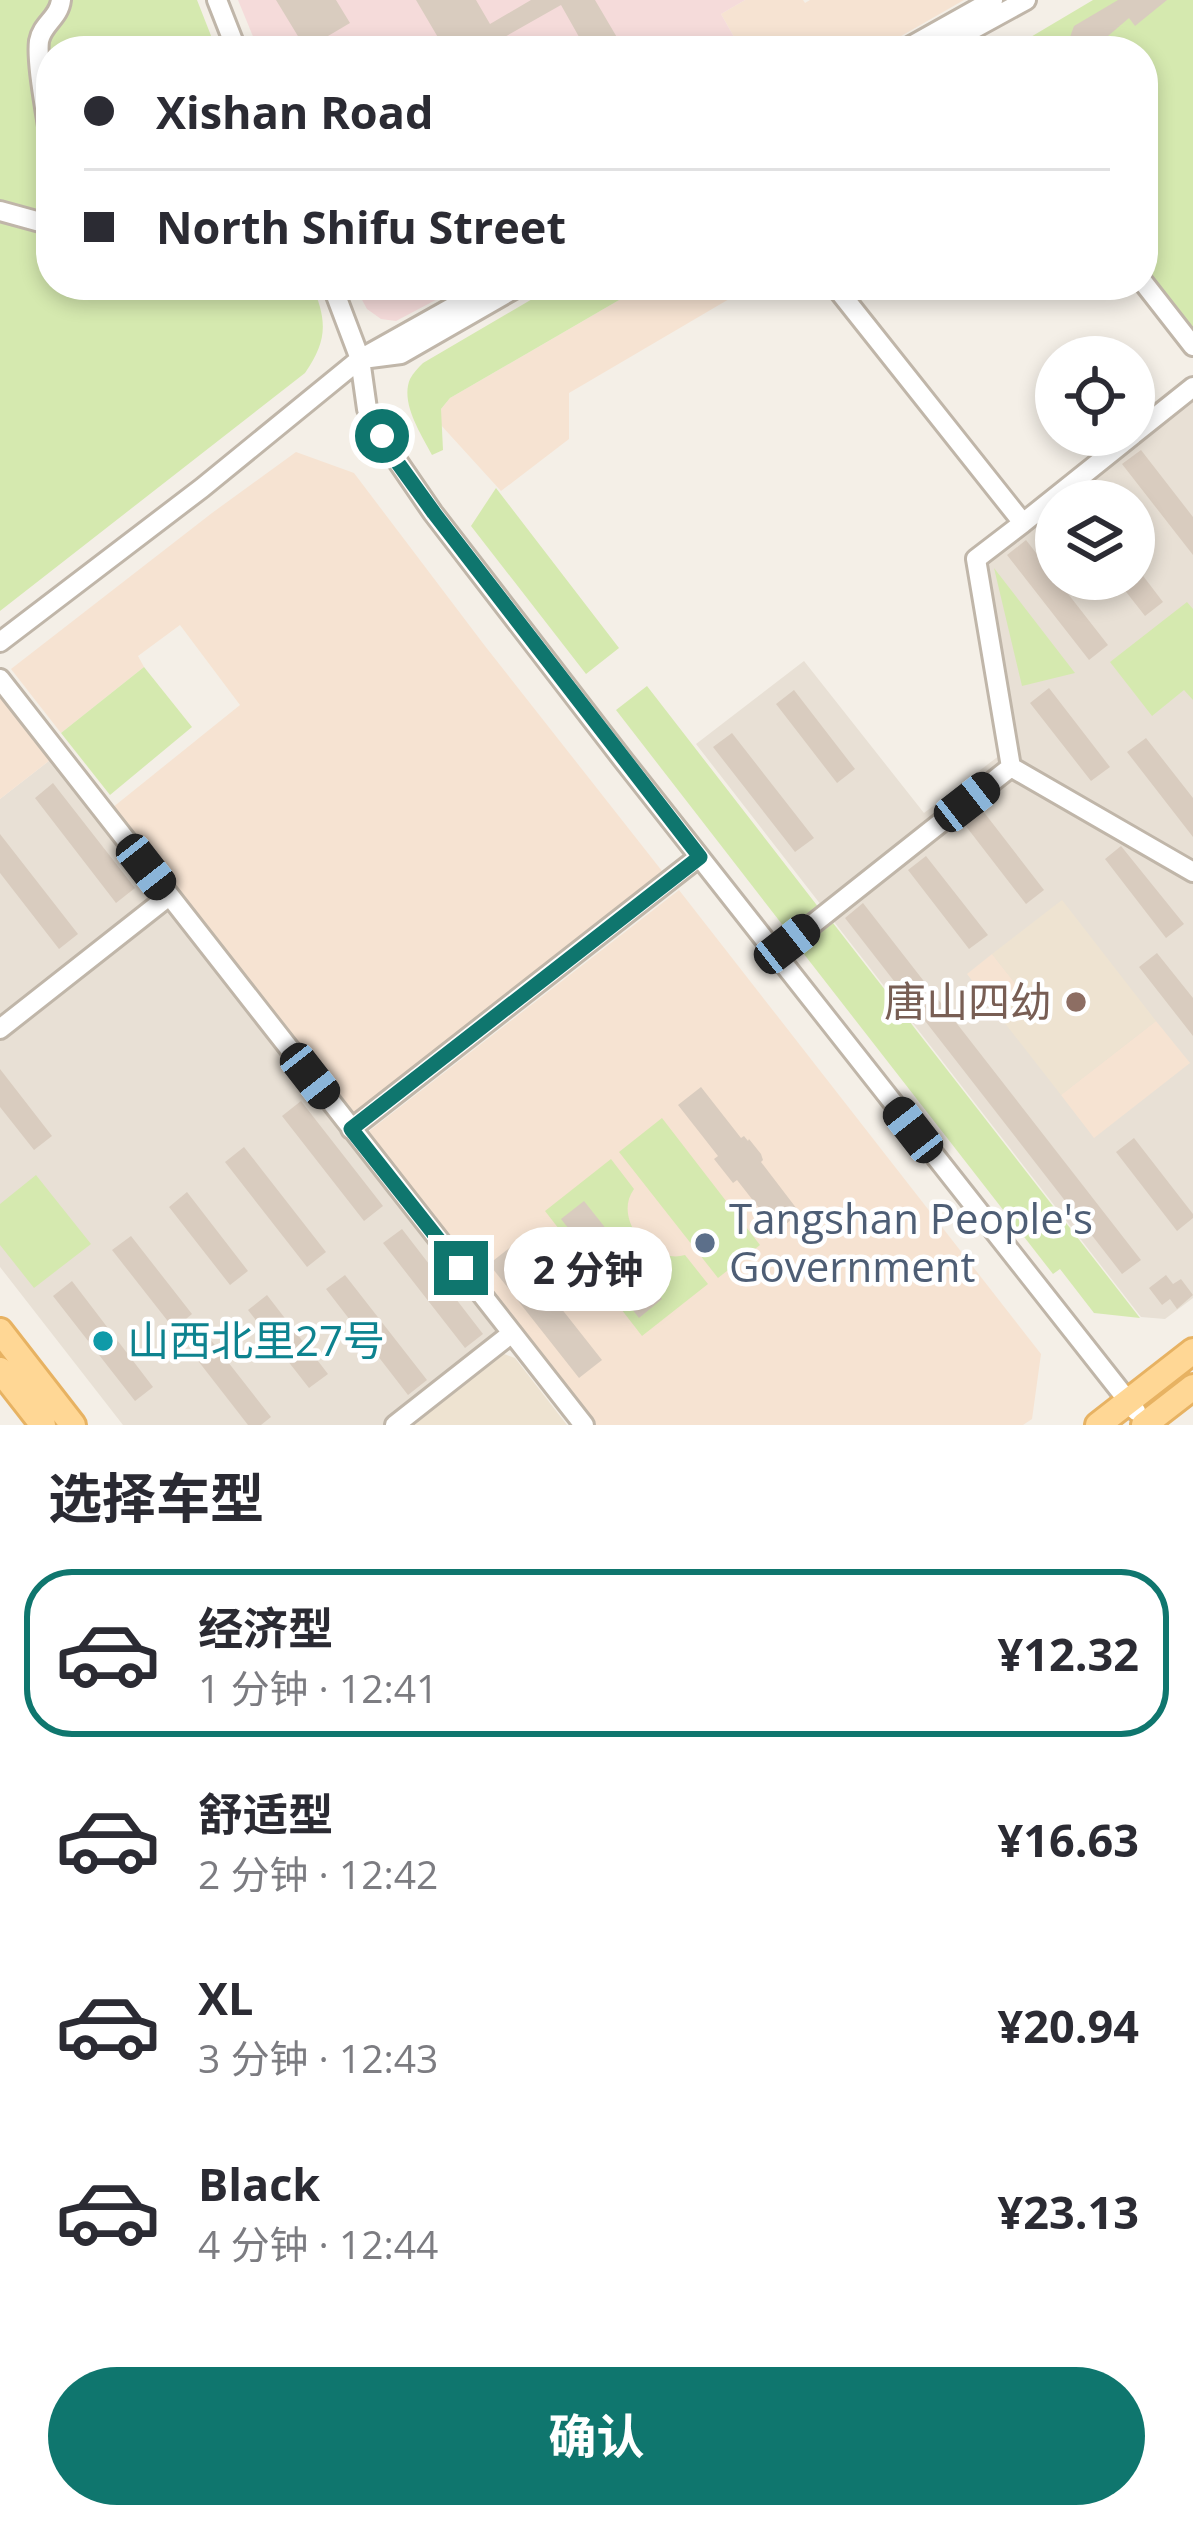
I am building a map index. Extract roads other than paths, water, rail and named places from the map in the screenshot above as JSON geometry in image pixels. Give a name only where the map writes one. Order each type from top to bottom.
[{"type":"main road","points":[[0,1331],[73,1425]]},
{"type":"main road","points":[[1098,1425],[1193,1352]]},
{"type":"main road","points":[[0,1370],[44,1425]]},
{"type":"main road","points":[[1146,1424],[1193,1388]]},
{"type":"street","points":[[42,36],[58,15],[61,0]]},
{"type":"street","points":[[217,0],[231,36]]},
{"type":"street","points":[[931,36],[984,8],[1026,0]]},
{"type":"street","points":[[964,36],[984,8]]},
{"type":"street","points":[[0,211],[36,221]]},
{"type":"street","points":[[338,300],[360,359],[368,409],[395,459],[590,718],[1146,1424]]},
{"type":"street","points":[[0,642],[202,488],[360,359],[465,300]]},
{"type":"street","points":[[360,359],[401,354],[495,300]]},
{"type":"street","points":[[846,300],[1023,523]]},
{"type":"street","points":[[1158,300],[1193,346]]},
{"type":"street","points":[[1155,417],[1193,387]]},
{"type":"street","points":[[1011,767],[976,559],[1107,456]]},
{"type":"street","points":[[0,679],[584,1425]]},
{"type":"street","points":[[1011,767],[1193,872]]},
{"type":"street","points":[[776,953],[1011,767]]},
{"type":"street","points":[[351,1129],[700,857]]},
{"type":"street","points":[[0,1029],[169,896]]},
{"type":"street","points":[[395,1425],[512,1334]]},
{"type":"place","name":"唐山四幼","points":[[1076,1002]]},
{"type":"place","name":"Tangshan People's Government","points":[[705,1243]]},
{"type":"place","name":"山西北里27号","points":[[103,1341]]}]
